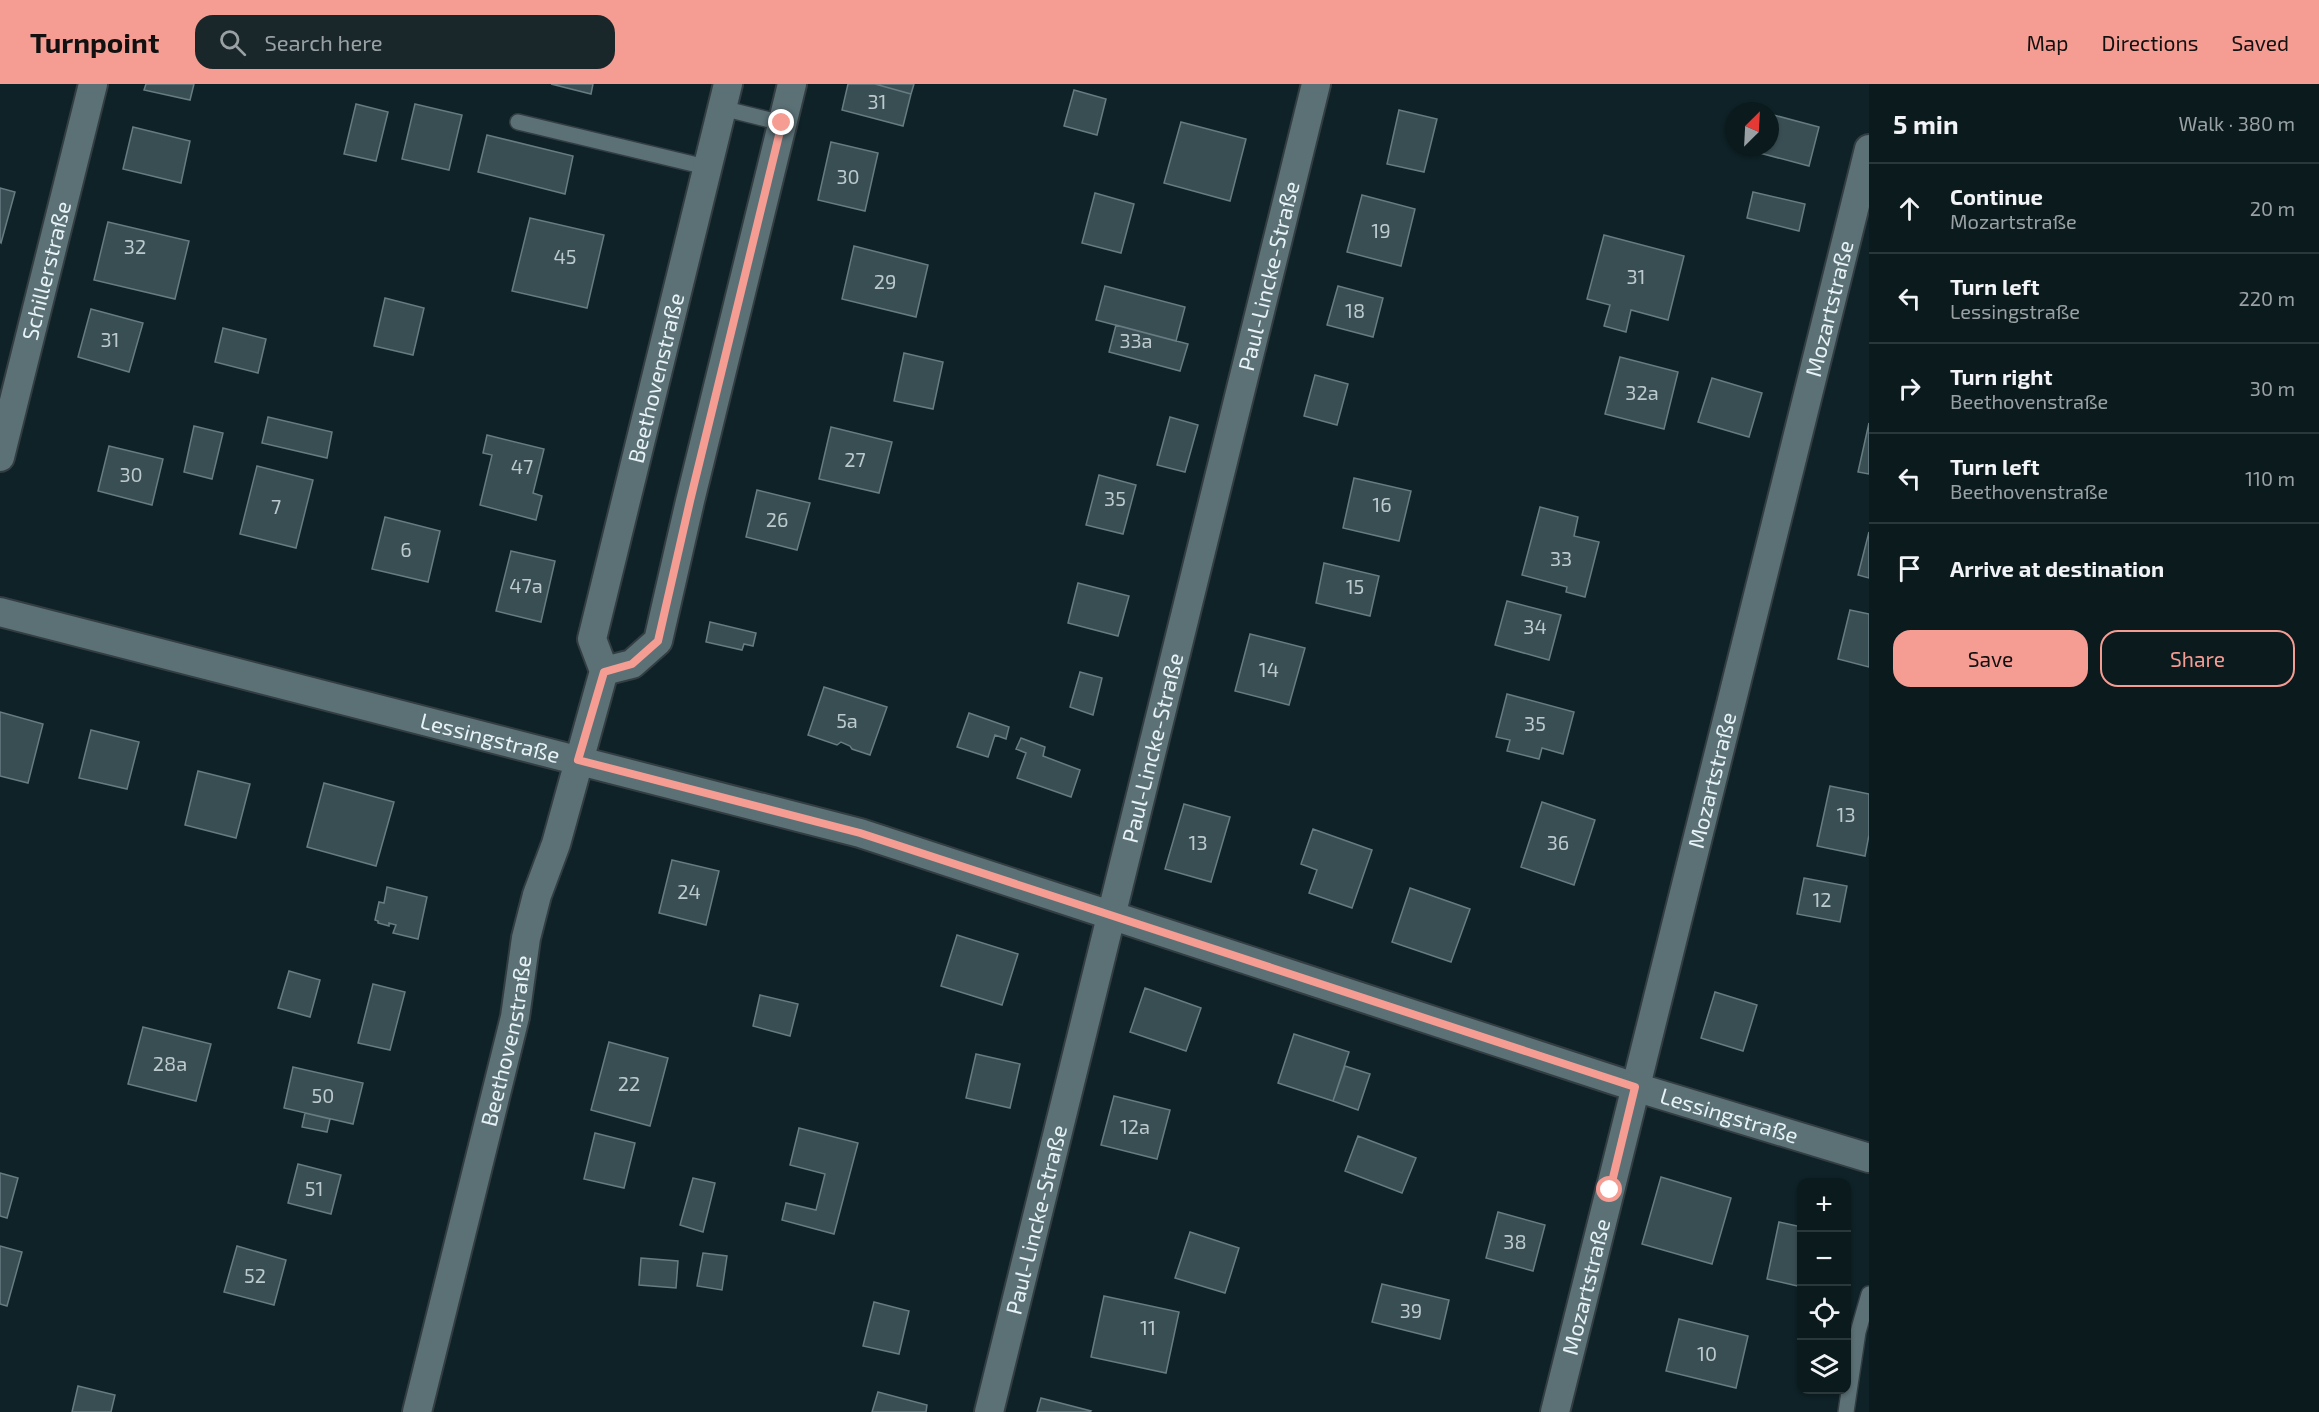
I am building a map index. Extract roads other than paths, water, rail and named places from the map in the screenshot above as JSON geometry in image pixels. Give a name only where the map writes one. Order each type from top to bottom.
[{"type":"street","name":"Schillerstraße","points":[[0,457],[93,84]]},
{"type":"street","points":[[604,672],[632,664],[658,641],[792,84]]},
{"type":"street","name":"Paul-Lincke-Straße","points":[[989,1412],[1316,84]]},
{"type":"street","name":"Beethovenstraße","points":[[417,1412],[515,1017],[526,938],[537,895],[556,844],[604,672],[592,639],[725,96]]},
{"type":"street","name":"Mozartstraße","points":[[1555,1412],[1869,149]]},
{"type":"street","name":"Lessingstraße","points":[[0,612],[860,833],[1635,1087],[1869,1158]]},
{"type":"lane","points":[[725,96],[782,123]]},
{"type":"lane","points":[[518,122],[706,167]]},
{"type":"lane","points":[[1846,1412],[1858,1332],[1869,1294]]}]
